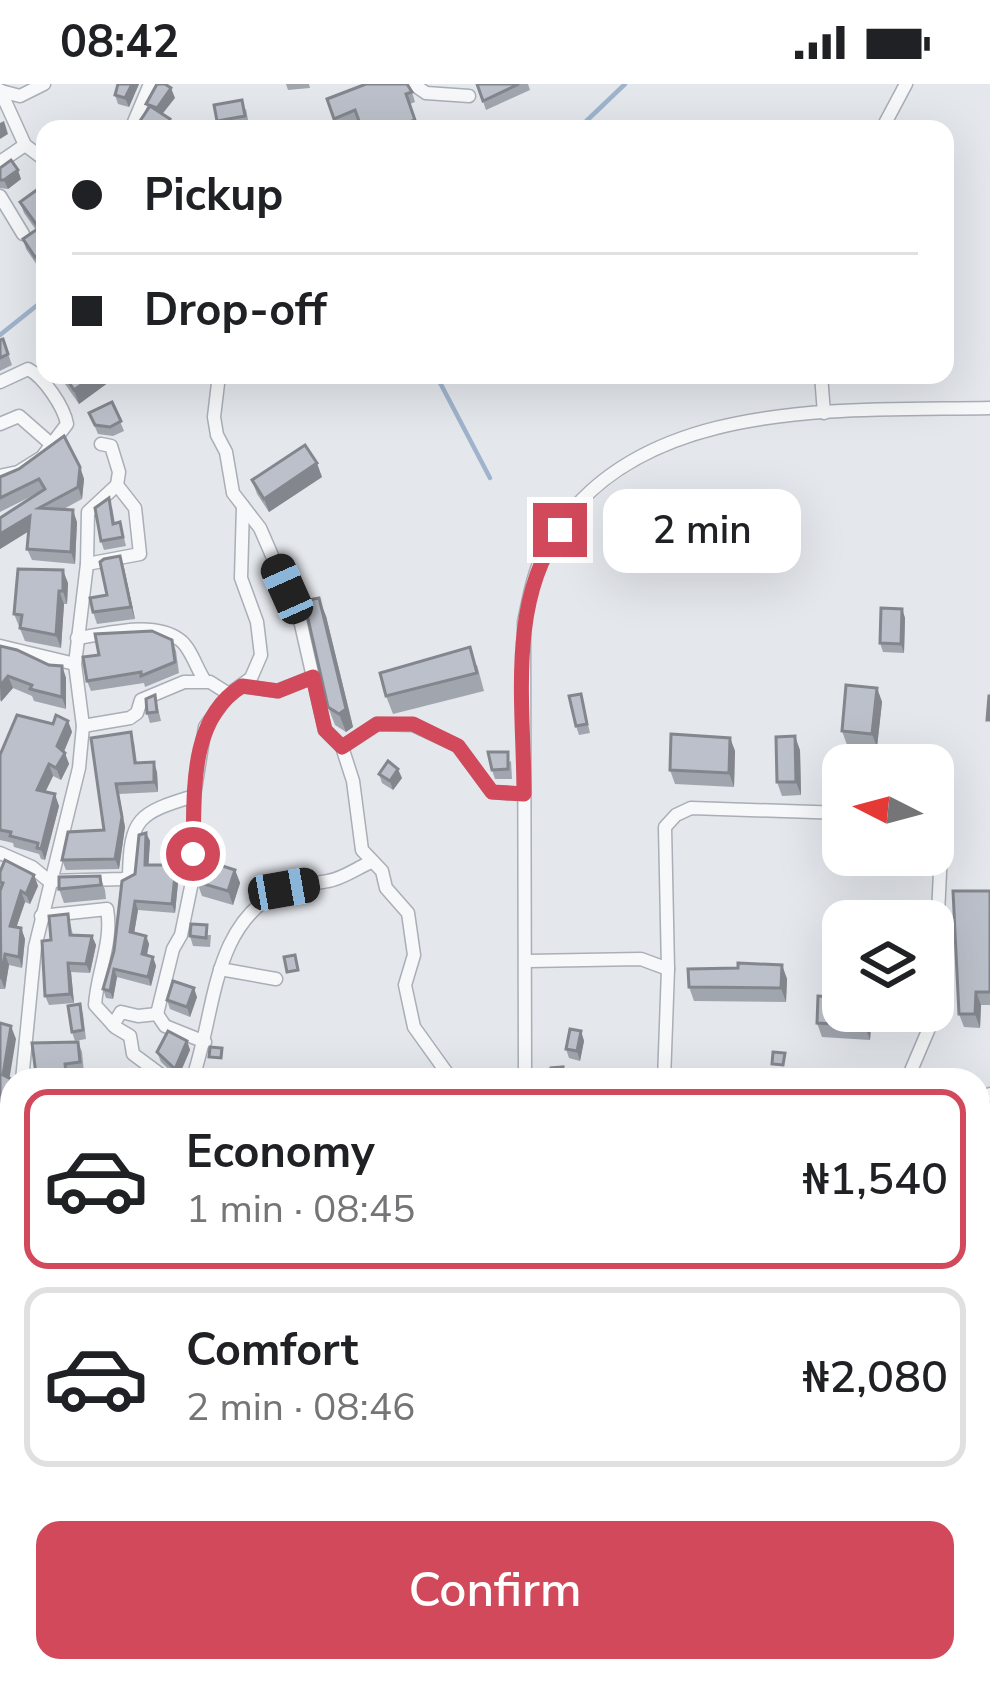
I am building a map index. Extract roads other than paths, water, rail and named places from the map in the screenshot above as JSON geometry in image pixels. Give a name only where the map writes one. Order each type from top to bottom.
[{"type":"street","points":[[1,91],[20,96],[44,84]]},
{"type":"street","points":[[135,120],[150,84]]},
{"type":"street","points":[[413,84],[426,93],[469,96]]},
{"type":"street","points":[[887,120],[906,84]]},
{"type":"street","points":[[1,91],[25,145],[36,157]]},
{"type":"street","points":[[0,162],[25,145]]},
{"type":"street","points":[[0,196],[23,234]]},
{"type":"street","points":[[0,382],[28,369],[36,373]]},
{"type":"street","points":[[0,476],[28,467],[68,424],[45,384]]},
{"type":"street","points":[[218,384],[214,417],[233,493],[260,528],[300,620],[325,730],[342,747],[353,781],[362,850],[382,871],[386,888],[408,913],[414,955],[405,985],[414,1027],[443,1068]]},
{"type":"street","points":[[822,384],[824,412]]},
{"type":"street","points":[[525,1068],[524,622],[544,552],[576,508],[628,464],[675,439],[755,419],[824,412],[990,408]]},
{"type":"street","points":[[0,424],[19,416],[52,444]]},
{"type":"street","points":[[87,564],[139,556],[134,508],[117,484],[110,446],[101,444]]},
{"type":"street","points":[[24,1068],[34,947],[80,768],[83,726],[75,664],[88,512],[117,484]]},
{"type":"street","points":[[205,1042],[165,1026],[157,1014],[192,882],[194,796],[205,727],[251,678],[261,655],[257,622],[241,578],[243,506]]},
{"type":"street","points":[[77,638],[146,629],[163,633],[184,644],[206,682]]},
{"type":"street","points":[[0,646],[75,664]]},
{"type":"street","points":[[83,726],[130,718],[148,695],[196,680],[235,690],[278,691],[313,677]]},
{"type":"street","points":[[342,747],[377,724],[413,724],[458,746],[492,792],[524,794]]},
{"type":"street","points":[[0,853],[32,867],[49,881],[129,877],[132,831],[162,806],[194,796]]},
{"type":"street","points":[[664,1068],[665,827],[692,808],[822,812]]},
{"type":"street","points":[[196,1068],[220,969],[245,915],[284,889],[334,881],[371,862]]},
{"type":"street","points":[[912,1068],[933,1019],[939,876]]},
{"type":"street","points":[[41,916],[106,909],[106,952],[94,1001],[97,1010],[130,1036],[134,1054],[152,1068]]},
{"type":"street","points":[[528,961],[641,959],[668,969]]},
{"type":"street","points":[[220,969],[277,979]]},
{"type":"street","points":[[113,1025],[121,1012],[157,1014]]},
{"type":"waterway","points":[[587,120],[625,84]]},
{"type":"waterway","points":[[0,335],[36,306]]},
{"type":"waterway","points":[[441,384],[490,478]]}]
